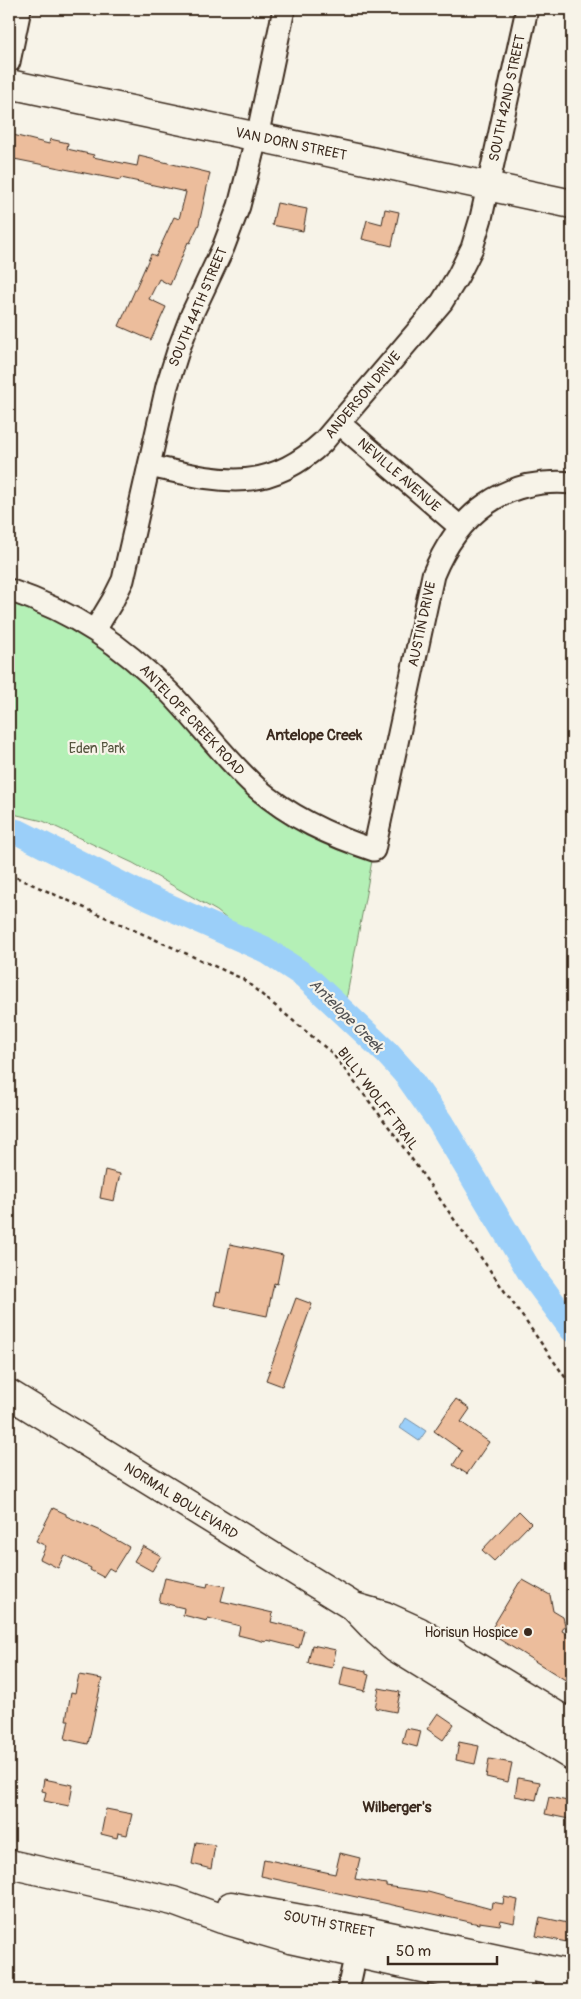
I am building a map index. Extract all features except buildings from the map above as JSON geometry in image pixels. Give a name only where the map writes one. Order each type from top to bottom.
[{"type":"main road","name":"VAN DORN STREET","points":[[9,84],[572,204]]},
{"type":"main road","name":"NORMAL BOULEVARD","points":[[9,1394],[354,1607],[395,1647],[572,1756]]},
{"type":"main road","name":"NORMAL BOULEVARD","points":[[354,1607],[385,1616],[418,1631],[572,1725]]},
{"type":"main road","name":"SOUTH STREET","points":[[9,1864],[173,1901],[231,1922],[572,1975]]},
{"type":"main road","name":"SOUTH STREET","points":[[359,1942],[522,1990]]},
{"type":"street","points":[[9,62],[20,9]]},
{"type":"street","name":"SOUTH 44TH STREET","points":[[95,630],[123,580],[167,386],[179,348],[192,314],[223,248],[239,206],[284,9]]},
{"type":"street","name":"SOUTH 42ND STREET","points":[[488,186],[527,9]]},
{"type":"street","name":"ANDERSON DRIVE","points":[[150,466],[217,480],[235,481],[257,478],[283,470],[304,458],[323,442],[442,302],[472,248],[488,186]]},
{"type":"street","name":"NEVILLE AVENUE","points":[[339,423],[460,527]]},
{"type":"street","name":"AUSTIN DRIVE","points":[[374,850],[433,575],[441,554],[460,527],[475,512],[494,499],[515,489],[537,483],[572,483]]},
{"type":"street","name":"ANTELOPE CREEK ROAD","points":[[9,590],[39,600],[68,614],[95,630],[139,663],[171,694],[232,764],[258,789],[287,810],[341,839],[374,850]]},
{"type":"street","points":[[348,1990],[359,1942]]},
{"type":"path","name":"BILLY WOLFF TRAIL","points":[[9,874],[243,979],[332,1053],[392,1131],[572,1387]]},
{"type":"green space","name":"Eden Park","points":[[9,590],[95,630],[258,789],[374,850],[342,1022],[288,969],[217,911],[133,863],[43,821],[9,813]]},
{"type":"water","points":[[406,1418],[426,1431],[419,1441],[400,1428]]},
{"type":"waterway","name":"Antelope Creek","points":[[9,830],[20,833],[140,894],[264,949],[305,976],[387,1053],[406,1074],[440,1122],[530,1272],[572,1329]]},
{"type":"place","name":"Horisun Hospice","points":[[528,1632]]},
{"type":"district","name":"Antelope Creek","points":[[314,735]]},
{"type":"district","name":"Wilberger's","points":[[397,1807]]}]
